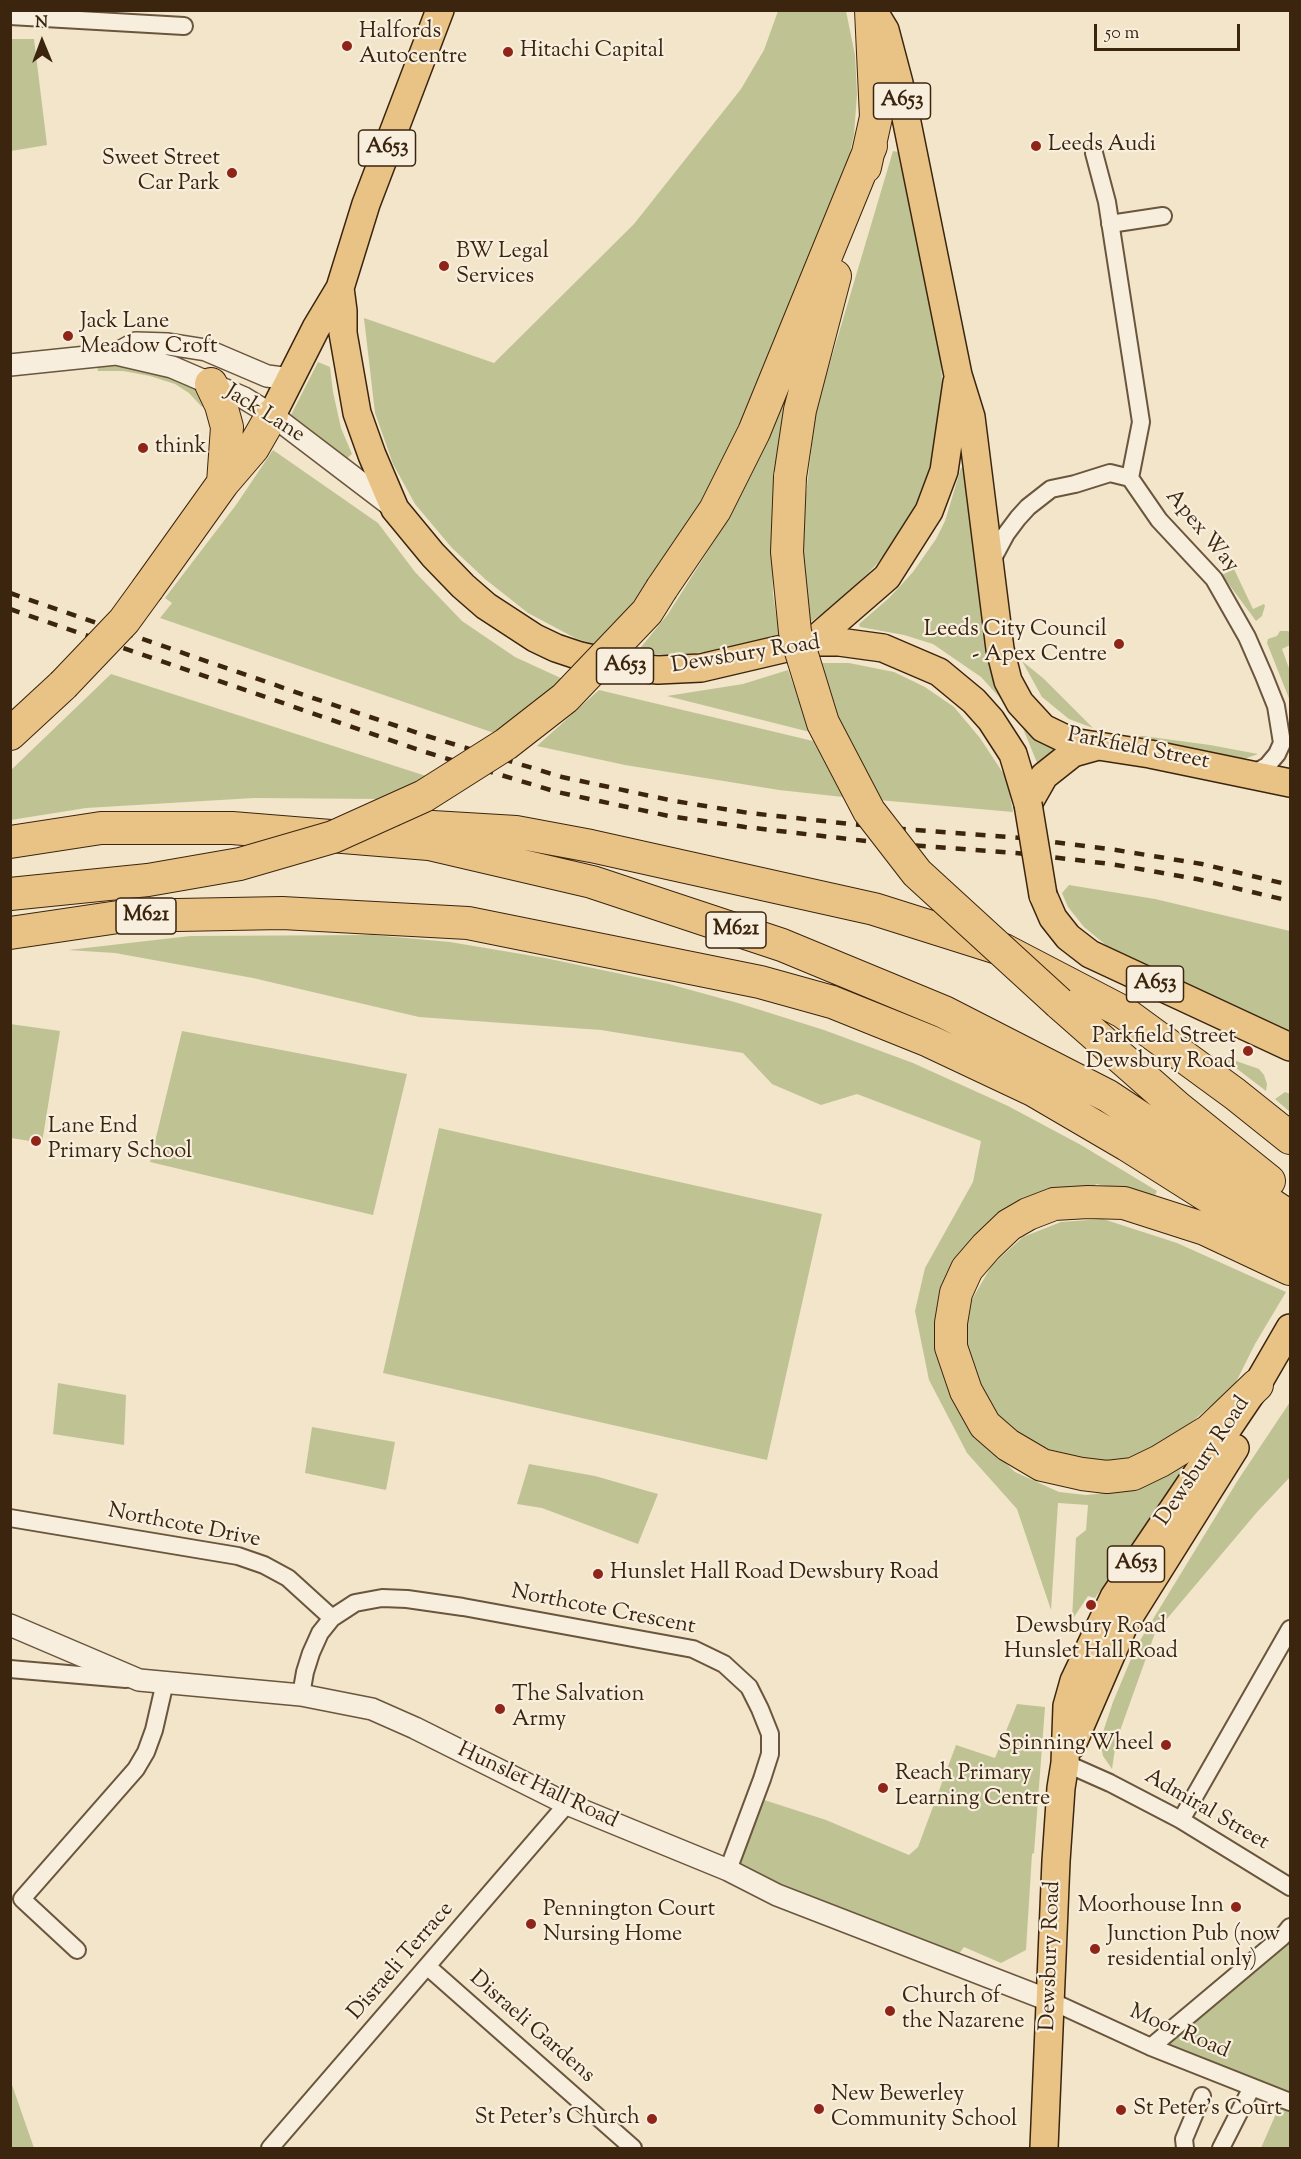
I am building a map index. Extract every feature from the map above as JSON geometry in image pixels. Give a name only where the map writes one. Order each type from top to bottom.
[{"type":"highway","points":[[872,10],[876,117],[871,146],[800,410],[790,477],[787,552],[795,632],[823,723],[869,811],[917,873],[1177,1107],[1290,1198]]},
{"type":"highway","points":[[10,894],[148,880],[240,864],[333,837],[424,796],[506,744],[565,698],[647,612],[715,510],[754,432],[871,146]]},
{"type":"highway","points":[[211,384],[221,405],[227,427],[223,483]]},
{"type":"highway","points":[[10,734],[63,685],[124,621],[223,483],[253,448],[272,415]]},
{"type":"highway","points":[[122,828],[220,822],[344,822],[516,832],[591,846],[874,909],[1004,950],[1123,1012],[1235,1094],[1290,1138]]},
{"type":"highway","name":"M621","points":[[10,842],[101,828],[232,828],[429,844],[592,882],[782,945],[944,1012],[1108,1096],[1290,1217]]},
{"type":"highway","name":"M621","points":[[10,933],[125,916],[282,913],[468,923],[760,982],[832,1002],[919,1036],[1033,1090],[1127,1145],[1258,1228],[1290,1251]]},
{"type":"highway","points":[[1265,1389],[1209,1431],[1160,1461],[1133,1474],[1107,1477],[1042,1466],[1008,1445],[985,1425],[966,1391],[951,1347],[951,1323],[956,1293],[967,1269],[986,1246],[1010,1225],[1028,1214],[1054,1204],[1124,1203],[1205,1229],[1290,1269]]},
{"type":"main road","name":"Dewsbury Road","points":[[440,10],[366,204],[340,288],[343,333],[357,413],[395,509],[433,555],[486,606],[535,638],[580,656],[633,668],[657,670],[701,668],[812,642],[839,642],[883,648],[939,672],[974,701],[991,720],[1013,754],[1028,804],[1043,895],[1053,918],[1068,937],[1090,954],[1290,1047]]},
{"type":"main road","name":"A653","points":[[872,10],[885,30],[899,83],[958,375],[971,417],[990,564]]},
{"type":"main road","points":[[272,415],[316,328],[340,288]]},
{"type":"main road","name":"A653","points":[[812,642],[887,577],[929,511],[944,471],[958,375]]},
{"type":"main road","name":"Parkfield Street","points":[[990,564],[1000,649],[1008,681],[1020,703],[1043,728],[1072,742],[1160,756],[1290,783]]},
{"type":"main road","name":"A653","points":[[1028,804],[1044,776],[1073,753],[1098,746]]},
{"type":"main road","name":"Dewsbury Road","points":[[1265,1389],[1290,1328]]},
{"type":"main road","name":"Dewsbury Road","points":[[1044,2148],[1056,1862],[1065,1763],[1067,1706],[1074,1681],[1114,1596],[1265,1389],[1290,1365]]},
{"type":"street","points":[[10,16],[183,26]]},
{"type":"street","points":[[990,564],[1006,534],[1018,518],[1051,489],[1110,473],[1130,478],[1141,422],[1107,202],[1094,153]]},
{"type":"street","points":[[1110,224],[1163,216]]},
{"type":"street","name":"Jack Lane","points":[[116,354],[136,344],[168,344],[206,350],[267,376],[291,379]]},
{"type":"street","name":"Jack Lane","points":[[10,365],[116,354],[172,368],[244,398],[272,415],[395,509]]},
{"type":"street","name":"Apex Way","points":[[1130,478],[1159,520],[1214,579],[1247,637],[1264,676],[1276,706],[1282,743],[1277,754],[1267,766],[1253,774]]},
{"type":"street","name":"Northcote Drive","points":[[10,1518],[238,1556],[264,1565],[288,1578],[332,1618]]},
{"type":"street","name":"Northcote Crescent","points":[[301,1695],[304,1672],[311,1653],[320,1633],[332,1618],[355,1603],[382,1598],[407,1599],[693,1649],[724,1664],[749,1687],[770,1734],[770,1754],[728,1870]]},
{"type":"street","name":"Hunslet Hall Road","points":[[10,1625],[139,1680],[301,1695],[372,1709],[567,1804],[728,1870],[777,1895],[1051,2001]]},
{"type":"street","points":[[1181,1820],[1290,1629]]},
{"type":"street","points":[[10,1669],[139,1680]]},
{"type":"street","points":[[77,1950],[22,1899],[136,1769],[146,1752],[154,1730],[165,1682]]},
{"type":"street","name":"Admiral Street","points":[[1065,1763],[1110,1783],[1181,1820],[1290,1887]]},
{"type":"street","name":"Disraeli Terrace","points":[[270,2148],[567,1804]]},
{"type":"street","points":[[1151,2047],[1282,1937],[1290,1927]]},
{"type":"street","name":"Disraeli Gardens","points":[[428,1967],[633,2148]]},
{"type":"street","name":"Moor Road","points":[[1051,2001],[1151,2047],[1290,2102]]},
{"type":"street","points":[[1221,2148],[1252,2087]]},
{"type":"street","points":[[1185,2148],[1184,2139],[1202,2096]]},
{"type":"green space","points":[[778,11],[846,11],[855,55],[857,94],[854,135],[844,179],[788,320],[713,485],[632,609],[598,646],[575,638],[528,613],[485,579],[452,548],[415,504],[393,464],[375,413],[364,318],[494,363],[634,224],[741,89],[764,50]]},
{"type":"green space","points":[[11,39],[34,39],[47,145],[11,151]]},
{"type":"green space","points":[[893,151],[905,153],[929,302],[941,359],[943,408],[934,462],[911,518],[876,565],[837,604],[809,623],[803,557],[804,512],[816,410]]},
{"type":"green space","points":[[318,362],[330,367],[341,428],[352,454],[345,460],[291,415]]},
{"type":"green space","points":[[119,365],[186,381],[201,392],[209,404],[202,407],[189,393],[175,384],[123,371],[98,371],[97,367]]},
{"type":"green space","points":[[787,394],[792,395],[772,553],[773,594],[779,634],[747,644],[708,652],[667,655],[637,652],[668,614],[727,521]]},
{"type":"green space","points":[[273,450],[378,523],[415,572],[462,621],[515,657],[565,680],[500,735],[160,618],[172,603],[165,598],[236,505]]},
{"type":"green space","points":[[967,467],[990,639],[1064,745],[1040,770],[1022,726],[1011,710],[981,677],[933,644],[904,635],[860,627],[859,624],[889,598],[913,572],[936,539],[945,521],[961,468]]},
{"type":"green space","points":[[1234,569],[1253,609],[1264,604],[1265,606],[1262,616],[1256,621],[1222,575]]},
{"type":"green space","points":[[1280,631],[1290,633],[1290,645],[1282,649],[1290,671],[1290,701],[1267,643],[1268,639],[1277,636]]},
{"type":"green space","points":[[1022,661],[1043,678],[1093,728],[1069,719],[1042,697]]},
{"type":"green space","points":[[819,663],[849,663],[894,672],[925,687],[954,707],[980,738],[1007,779],[1013,812],[878,800],[836,715]]},
{"type":"green space","points":[[788,670],[810,732],[667,696],[743,684]]},
{"type":"green space","points":[[111,674],[426,776],[384,799],[254,798],[86,808],[11,820],[11,770]]},
{"type":"green space","points":[[599,690],[813,741],[843,797],[779,790],[625,765],[537,746]]},
{"type":"green space","points":[[1143,736],[1258,754],[1244,759],[1115,737]]},
{"type":"green space","points":[[1069,885],[1155,899],[1290,931],[1290,1032],[1107,946],[1084,927],[1068,907],[1062,893]]},
{"type":"green space","points":[[373,935],[450,942],[545,958],[669,984],[824,1030],[913,1063],[1008,1106],[1081,1145],[1157,1191],[1155,1195],[1096,1184],[1090,1193],[959,1265],[975,1434],[1015,1472],[1059,1492],[1086,1495],[1126,1491],[1196,1452],[1095,1598],[1088,1596],[1072,1620],[1076,1538],[1086,1530],[1088,1505],[1058,1503],[1051,1610],[1017,1509],[967,1453],[929,1380],[915,1311],[925,1268],[973,1182],[981,1141],[857,1094],[821,1105],[772,1084],[743,1053],[601,1030],[419,1017],[253,978],[115,953],[68,950],[190,936]]},
{"type":"green space","points":[[10,1024],[60,1031],[42,1143],[11,1138]]},
{"type":"green space","points":[[182,1031],[407,1074],[373,1215],[150,1162]]},
{"type":"green space","points":[[1219,1055],[1259,1069],[1267,1084],[1266,1091]]},
{"type":"green space","points":[[1285,1092],[1290,1094],[1290,1112],[1275,1099]]},
{"type":"green space","points":[[439,1128],[822,1214],[767,1460],[383,1373]]},
{"type":"green space","points":[[1103,1219],[1177,1243],[1286,1292],[1255,1344],[1234,1386],[1188,1425],[1142,1457],[1119,1465],[1044,1461],[993,1419],[964,1342],[971,1301],[992,1265],[1023,1237],[1061,1222]]},
{"type":"green space","points":[[58,1383],[126,1395],[124,1445],[53,1434]]},
{"type":"green space","points":[[1290,1402],[1290,1477],[1258,1511],[1155,1633],[1116,1742],[1112,1769],[1103,1756],[1100,1741],[1113,1702],[1136,1647],[1238,1480]]},
{"type":"green space","points":[[312,1427],[395,1442],[386,1490],[305,1473]]},
{"type":"green space","points":[[529,1464],[595,1476],[658,1494],[638,1544],[542,1508],[517,1504]]},
{"type":"green space","points":[[1017,1704],[1045,1707],[1026,1950],[1001,1963],[964,1947],[952,1963],[728,1870],[755,1797],[826,1820],[909,1855],[918,1847],[956,1745],[995,1758]]},
{"type":"green space","points":[[1290,1927],[1290,2148],[1261,2148],[1282,2100],[1151,2048]]},
{"type":"green space","points":[[11,2082],[34,2148],[11,2148]]},
{"type":"railway","points":[[10,593],[307,696],[562,777],[674,801],[749,813],[888,828],[1021,838],[1116,850],[1202,864],[1290,885]]},
{"type":"railway","points":[[10,609],[422,751],[557,792],[669,816],[745,827],[883,843],[1016,853],[1111,864],[1197,879],[1290,901]]},
{"type":"place","name":"Halfords Autocentre","points":[[347,46]]},
{"type":"place","name":"Hitachi Capital","points":[[508,52]]},
{"type":"place","name":"Leeds Audi","points":[[1036,146]]},
{"type":"place","name":"Sweet Street Car Park","points":[[232,173]]},
{"type":"place","name":"BW Legal Services","points":[[444,266]]},
{"type":"place","name":"Jack Lane Meadow Croft","points":[[68,336]]},
{"type":"place","name":"think","points":[[143,448]]},
{"type":"place","name":"Leeds City Council - Apex Centre","points":[[1119,644]]},
{"type":"place","name":"Parkfield Street Dewsbury Road","points":[[1248,1051]]},
{"type":"place","name":"Lane End Primary School","points":[[36,1141]]},
{"type":"place","name":"Hunslet Hall Road Dewsbury Road","points":[[598,1574]]},
{"type":"place","name":"Dewsbury Road Hunslet Hall Road","points":[[1091,1605]]},
{"type":"place","name":"The Salvation Army","points":[[500,1709]]},
{"type":"place","name":"Spinning Wheel","points":[[1166,1745]]},
{"type":"place","name":"Reach Primary Learning Centre","points":[[883,1788]]},
{"type":"place","name":"Moorhouse Inn","points":[[1236,1907]]},
{"type":"place","name":"Pennington Court Nursing Home","points":[[531,1924]]},
{"type":"place","name":"Junction Pub (now residential only)","points":[[1095,1949]]},
{"type":"place","name":"Church of the Nazarene","points":[[890,2011]]},
{"type":"place","name":"New Bewerley Community School","points":[[819,2109]]},
{"type":"place","name":"St Peter's Court","points":[[1121,2110]]},
{"type":"place","name":"St Peter's Church","points":[[652,2119]]}]
